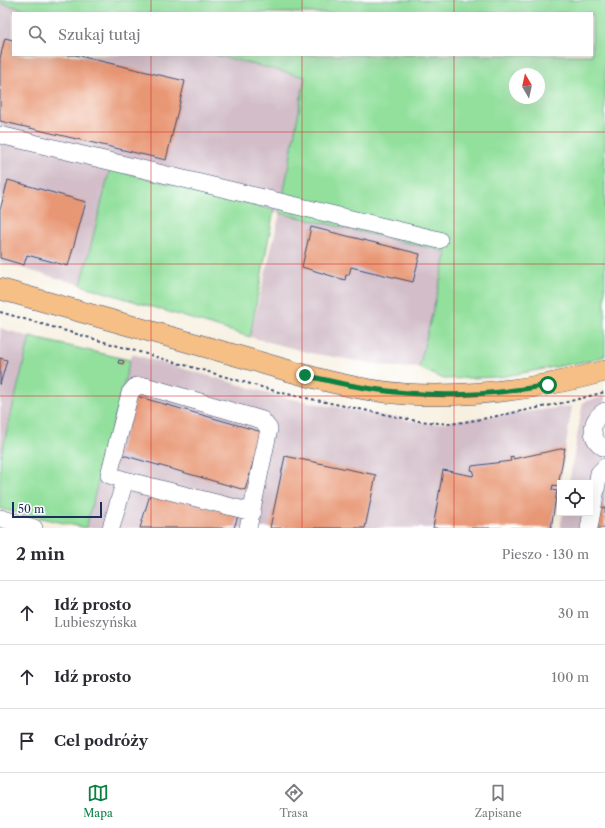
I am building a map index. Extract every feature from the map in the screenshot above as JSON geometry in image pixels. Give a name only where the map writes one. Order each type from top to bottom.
[{"type":"main road","points":[[0,289],[327,380],[372,390],[403,394],[486,394],[548,385],[605,371]]},
{"type":"lane","points":[[0,136],[439,240]]},
{"type":"lane","points":[[136,386],[145,386],[262,420],[269,429],[250,520],[125,480],[109,475],[130,393],[136,386]]},
{"type":"lane","points":[[605,411],[598,416],[593,429],[596,441],[605,448]]},
{"type":"lane","points":[[589,528],[599,473],[605,467]]},
{"type":"lane","points":[[111,528],[125,480]]},
{"type":"lane","points":[[0,518],[26,527]]},
{"type":"shaded area","points":[[0,3],[38,12],[12,12],[12,56],[219,56],[305,77],[280,213],[274,210],[110,169],[81,285],[0,262]]},
{"type":"shaded area","points":[[280,213],[447,252],[419,368],[393,367],[310,353],[250,337]]},
{"type":"shaded area","points":[[0,328],[30,337],[0,459]]},
{"type":"shaded area","points":[[132,354],[286,398],[430,424],[572,406],[560,480],[557,480],[557,502],[553,528],[86,528]]},
{"type":"shaded area","points":[[605,396],[605,528],[560,528],[562,516],[593,516],[593,480],[570,480],[583,402]]},
{"type":"green space","points":[[0,0],[605,0],[605,356],[588,361],[500,377],[444,379],[419,368],[447,252],[280,213],[305,77],[219,56],[593,56],[593,12],[38,12],[0,3]]},
{"type":"green space","points":[[110,169],[274,210],[250,337],[81,285]]},
{"type":"green space","points":[[30,337],[130,360],[86,528],[0,509],[0,459]]},
{"type":"building","points":[[5,38],[12,40],[12,56],[79,56],[185,81],[166,160],[0,121],[0,58]]},
{"type":"building","points":[[8,180],[86,202],[68,266],[27,255],[24,265],[0,258],[0,210]]},
{"type":"building","points":[[311,227],[420,254],[413,282],[351,267],[349,275],[346,275],[345,280],[302,267]]},
{"type":"building","points":[[0,358],[7,360],[0,385]]},
{"type":"building","points":[[119,360],[124,361],[123,364],[118,363]]},
{"type":"building","points":[[136,396],[262,432],[245,490],[119,454]]},
{"type":"building","points":[[565,448],[559,480],[557,480],[557,486],[553,485],[552,490],[557,491],[551,528],[433,528],[443,470],[473,476],[474,471],[471,470],[472,466],[511,461],[510,457],[513,456],[513,459]]},
{"type":"building","points":[[285,456],[376,475],[365,528],[270,528]]},
{"type":"building","points":[[151,491],[238,516],[234,528],[140,528]]},
{"type":"building","points":[[601,507],[605,508],[605,528],[597,528]]},
{"type":"route","points":[[305,375],[372,390],[438,395],[472,395],[513,391],[548,385]]}]
